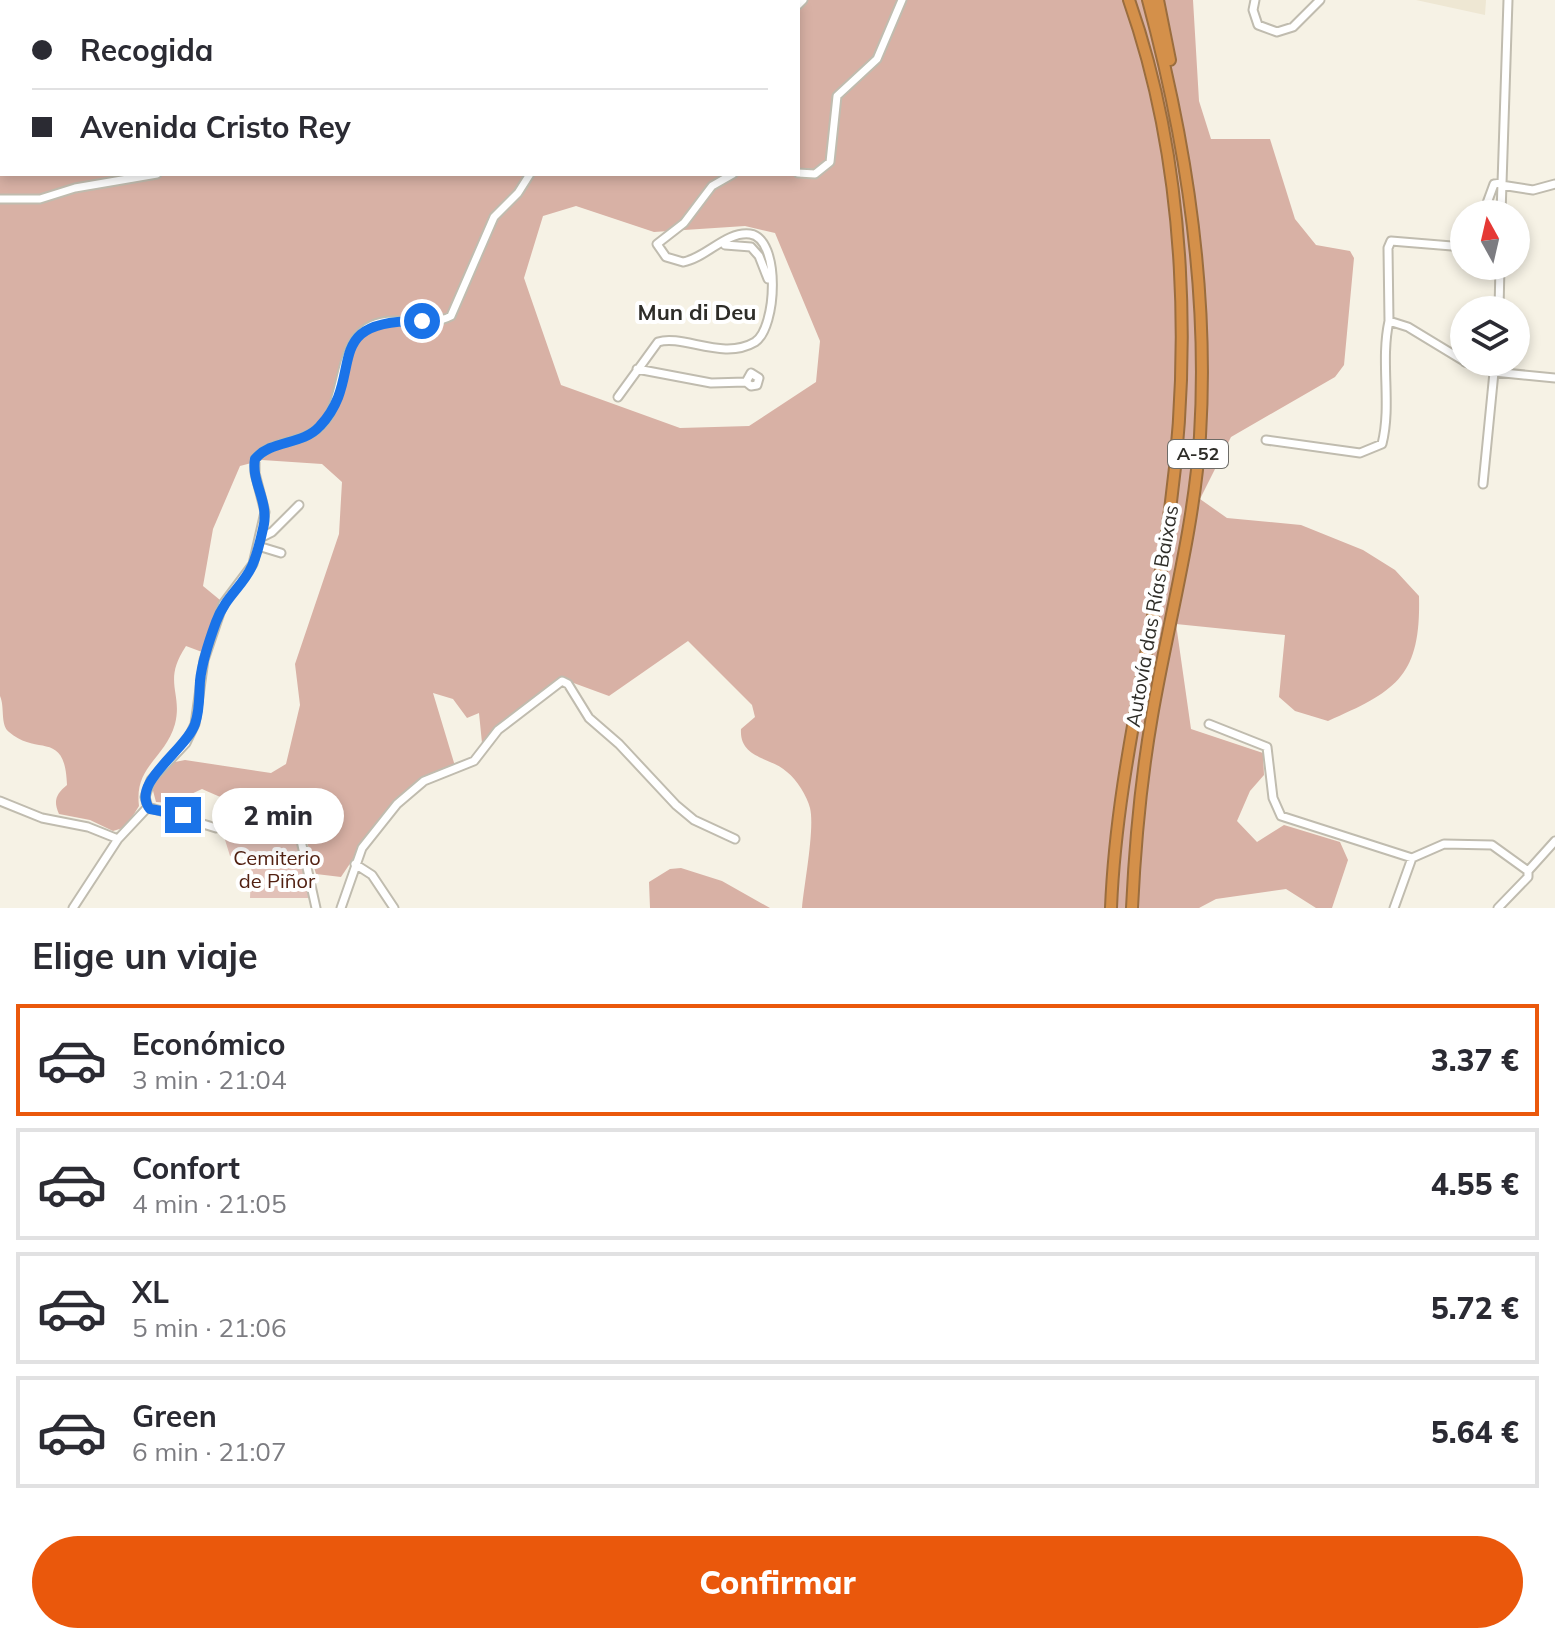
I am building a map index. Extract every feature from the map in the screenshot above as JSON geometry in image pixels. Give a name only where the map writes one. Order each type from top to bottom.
[{"type":"highway","name":"Autovía das Rías Baixas","points":[[1111,908],[1129,737],[1166,539],[1179,408],[1181,312],[1175,217],[1161,126],[1129,0]]},
{"type":"highway","name":"Autovía das Rías Baixas","points":[[1132,908],[1149,731],[1189,527],[1200,438],[1202,346],[1184,157],[1148,0]]},
{"type":"highway","points":[[1158,0],[1182,112],[1184,157]]},
{"type":"street","points":[[800,173],[815,174],[830,162],[837,96],[877,59],[902,0]]},
{"type":"street","points":[[1255,0],[1253,10],[1258,25],[1268,32],[1293,27],[1320,0]]},
{"type":"street","points":[[1501,200],[1508,0]]},
{"type":"street","points":[[0,199],[40,199],[75,188],[145,176]]},
{"type":"street","points":[[148,807],[145,797],[151,780],[192,732],[210,639],[223,604],[252,567],[265,506],[255,473],[255,459],[266,449],[301,439],[319,427],[332,408],[352,347],[366,328],[389,321],[441,320],[451,316],[494,217],[518,193],[529,176]]},
{"type":"street","points":[[618,397],[655,343],[664,340],[715,349],[755,342],[763,334],[769,321],[769,249],[757,236],[739,235],[691,261],[676,262],[661,253],[657,244],[684,223],[712,186],[730,176]]},
{"type":"street","points":[[1488,200],[1494,184],[1533,190],[1555,184]]},
{"type":"street","points":[[751,247],[752,239],[757,236]]},
{"type":"street","points":[[1266,440],[1331,452],[1360,453],[1382,444],[1386,427],[1388,248],[1391,241],[1450,246]]},
{"type":"street","points":[[711,250],[734,243],[751,247],[759,256],[770,284]]},
{"type":"street","points":[[1389,321],[1408,327],[1450,353]]},
{"type":"street","points":[[644,357],[656,373]]},
{"type":"street","points":[[637,369],[711,383],[746,382]]},
{"type":"street","points":[[1483,484],[1494,376]]},
{"type":"street","points":[[1530,376],[1555,378]]},
{"type":"street","points":[[259,542],[299,505]]},
{"type":"street","points":[[259,542],[281,553]]},
{"type":"street","points":[[341,908],[362,848],[409,792],[430,777],[474,761],[498,730],[562,681],[568,684],[589,718],[619,744],[676,805],[694,820],[735,839]]},
{"type":"street","points":[[1209,724],[1267,747],[1273,798],[1281,816],[1412,858],[1444,844],[1492,845],[1528,871]]},
{"type":"street","points":[[0,801],[42,818],[81,825],[118,839]]},
{"type":"street","points":[[73,908],[118,839],[148,807]]},
{"type":"street","points":[[148,807],[216,828],[265,816],[285,823],[300,836],[316,908]]},
{"type":"street","points":[[1498,908],[1528,877],[1528,871],[1555,841]]},
{"type":"street","points":[[1394,908],[1412,858]]},
{"type":"street","points":[[355,864],[370,871],[394,908]]},
{"type":"shaded area","points":[[800,0],[1193,0],[1199,101],[1211,139],[1270,139],[1295,219],[1316,245],[1350,251],[1354,258],[1344,365],[1335,377],[1231,437],[1200,499],[1227,518],[1301,525],[1363,550],[1395,570],[1419,596],[1415,645],[1409,663],[1388,689],[1328,721],[1295,711],[1279,697],[1285,635],[1176,624],[1191,729],[1263,753],[1264,775],[1250,791],[1237,821],[1257,842],[1284,825],[1340,842],[1348,860],[1332,908],[1316,908],[1286,889],[1216,899],[1199,908],[802,908],[811,829],[807,798],[787,772],[750,752],[745,746],[741,729],[755,717],[752,705],[688,641],[609,696],[560,678],[482,743],[479,713],[467,718],[453,699],[433,693],[455,766],[436,774],[403,797],[377,826],[341,877],[316,874],[305,835],[293,820],[250,810],[202,789],[172,803],[156,802],[152,787],[170,763],[185,760],[271,773],[286,764],[300,705],[295,664],[339,534],[342,482],[322,464],[262,460],[240,466],[213,529],[203,586],[220,600],[202,652],[186,646],[179,658],[174,678],[177,703],[175,724],[141,781],[139,806],[126,827],[113,831],[90,820],[59,814],[57,798],[67,785],[61,757],[55,750],[30,743],[9,732],[4,725],[0,176],[800,176]],"holes":[[[576,206],[654,232],[745,226],[775,233],[820,341],[816,382],[749,426],[680,428],[561,385],[524,278],[543,216]]]},
{"type":"shaded area","points":[[1416,0],[1486,0],[1485,15]]},
{"type":"shaded area","points":[[681,868],[722,881],[770,908],[650,908],[649,882],[670,869]]},
{"type":"green space","name":"Cemiterio de Piñor","points":[[265,819],[273,822],[276,836],[289,832],[296,838],[310,898],[250,898],[252,854],[230,856],[222,830]]},
{"type":"district","name":"Mun di Deu","points":[[697,312]]},
{"type":"route","points":[[183,815],[150,809],[145,802],[146,792],[158,769],[186,743],[192,732],[199,709],[202,667],[216,621],[227,596],[252,567],[265,518],[255,459],[266,449],[293,443],[310,435],[327,418],[352,347],[366,328],[389,321],[422,321]]}]
